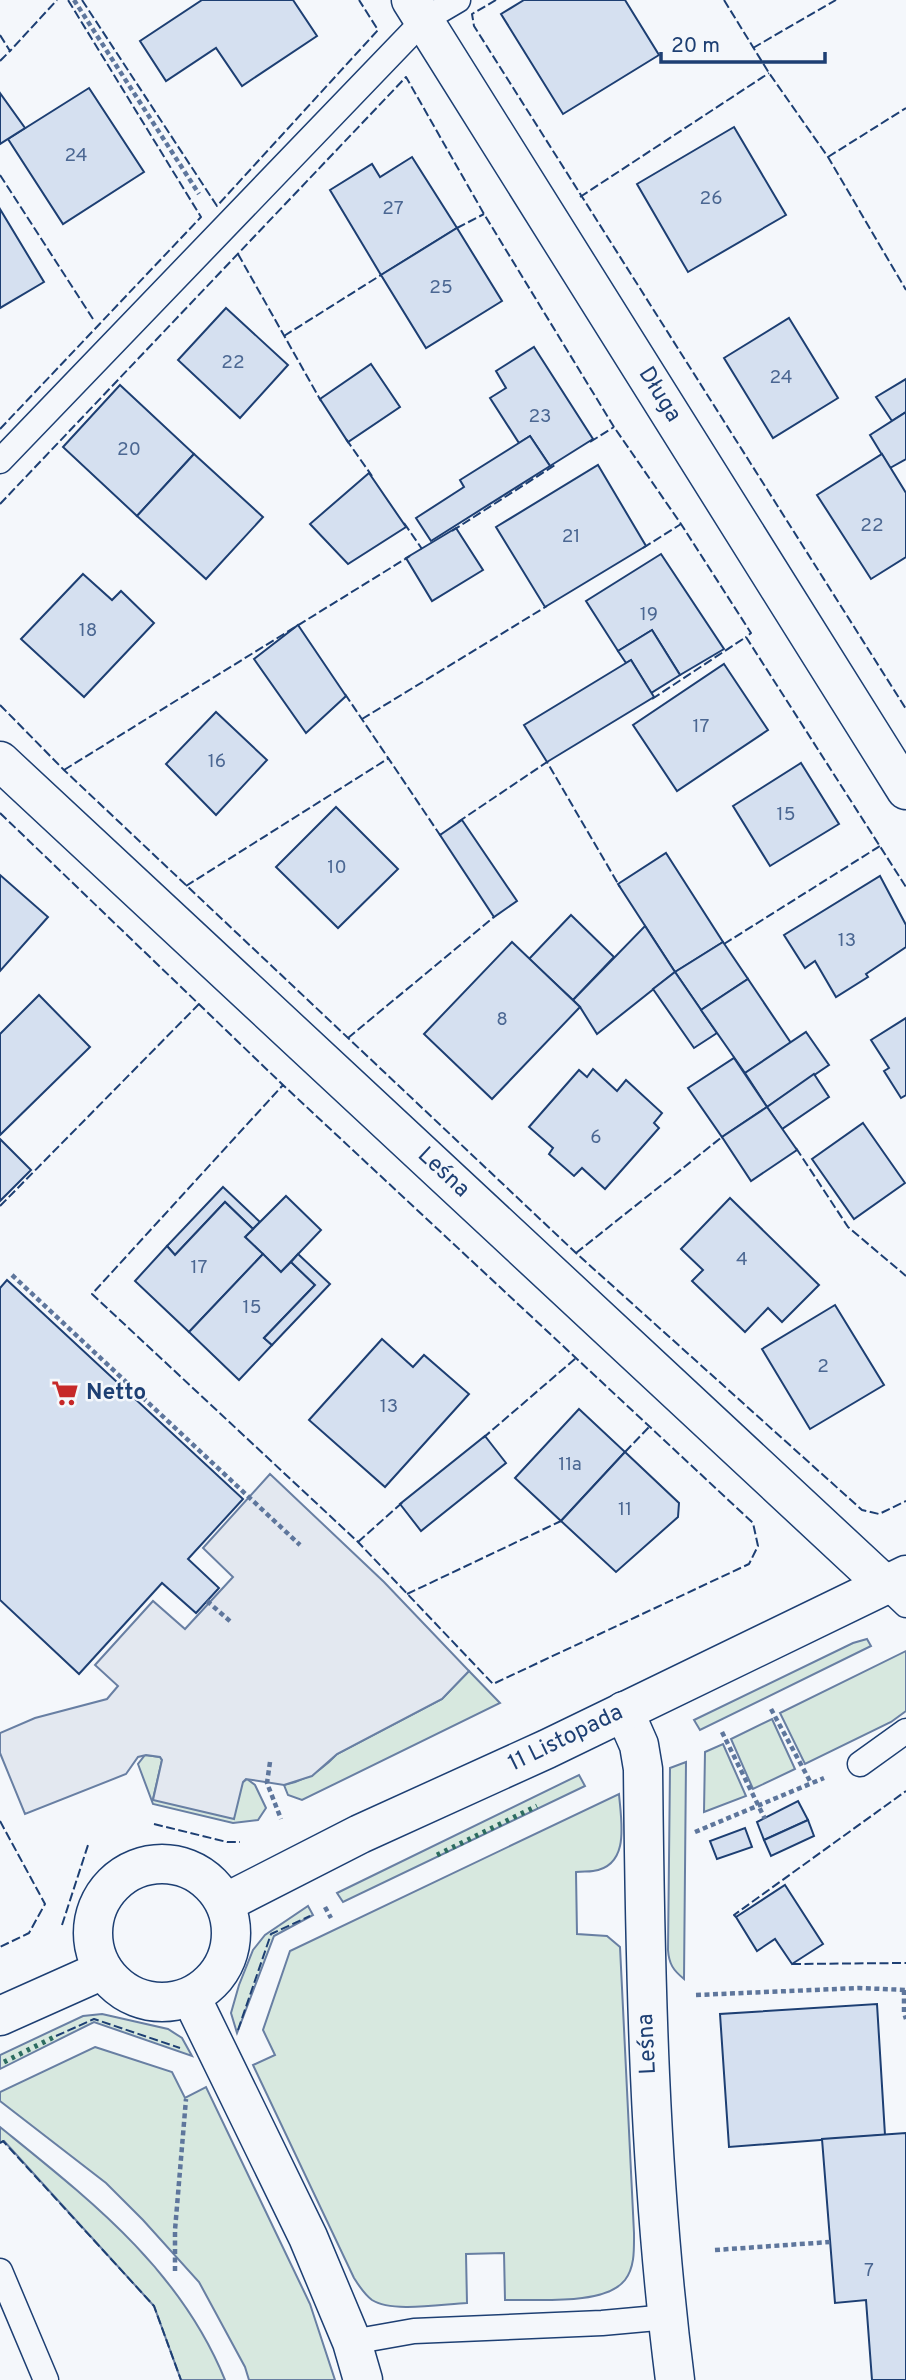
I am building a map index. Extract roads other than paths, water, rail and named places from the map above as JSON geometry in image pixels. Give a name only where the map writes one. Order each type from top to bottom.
[{"type":"street","name":"Długa","points":[[417,10],[906,790]]},
{"type":"street","name":"Leśna","points":[[0,761],[899,1588]]},
{"type":"street","name":"11 Listopada","points":[[225,1903],[360,1834],[624,1711],[899,1588]]},
{"type":"street","name":"Leśna","points":[[624,1711],[639,1745],[643,1769],[646,2002],[655,2187],[675,2380]]},
{"type":"street","points":[[159,1863],[186,1867],[209,1881],[225,1903],[231,1924],[230,1946],[223,1967],[210,1984],[191,1997],[172,2003],[152,2003],[133,1997],[116,1986],[103,1970],[93,1949],[92,1924],[99,1902],[113,1883],[132,1870],[159,1863]]},
{"type":"street","points":[[0,2016],[103,1970]]},
{"type":"street","points":[[191,1997],[308,2237],[352,2342],[363,2380]]},
{"type":"lane","points":[[0,461],[223,230],[417,10],[458,0]]},
{"type":"lane","points":[[860,1764],[906,1731]]},
{"type":"lane","points":[[0,2271],[8,2312],[46,2380]]},
{"type":"lane","points":[[352,2342],[414,2331],[668,2318]]},
{"type":"place","name":"Netto","points":[[65,1393]]}]
